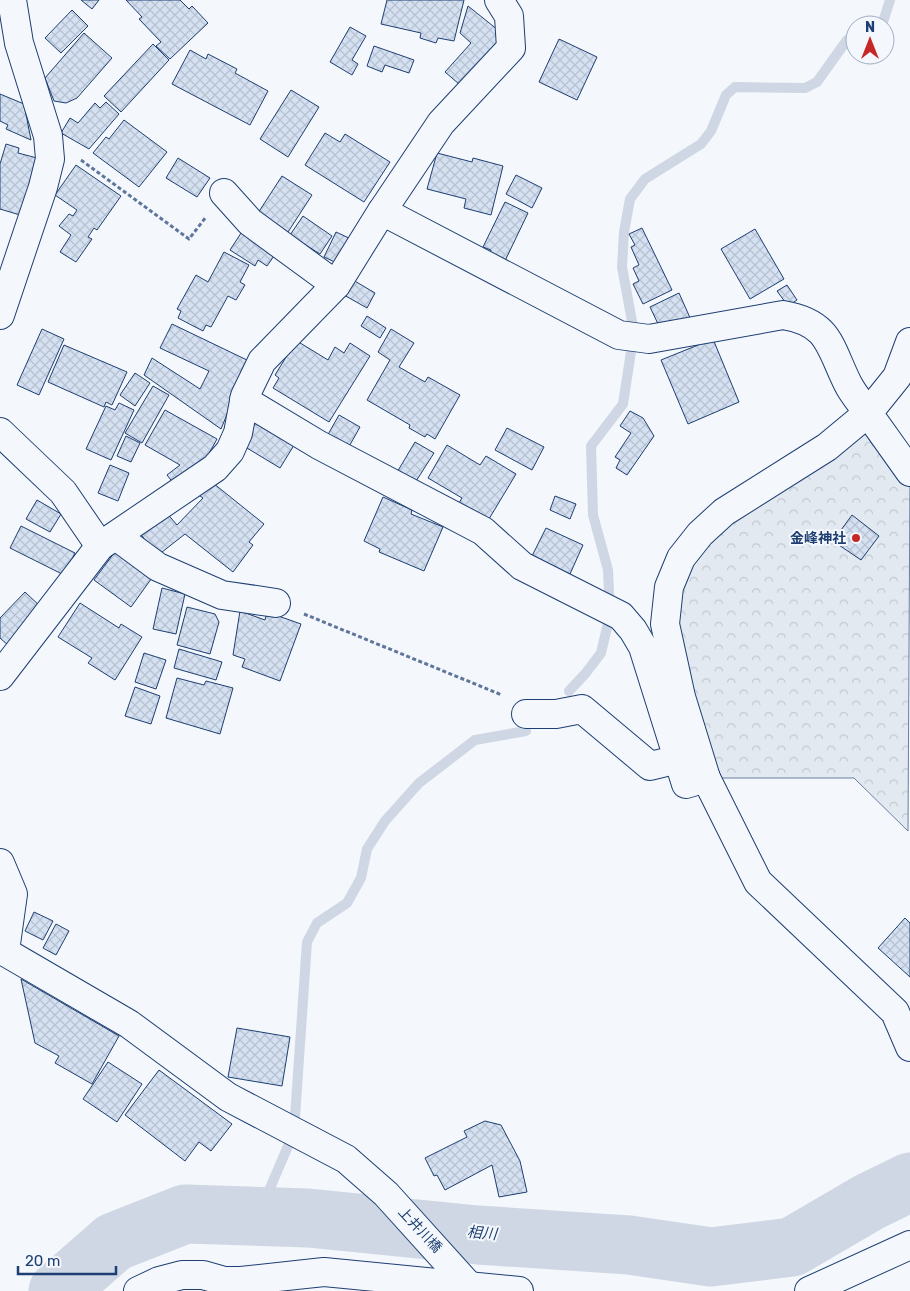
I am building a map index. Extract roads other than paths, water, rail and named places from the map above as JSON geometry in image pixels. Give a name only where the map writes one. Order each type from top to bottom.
[{"type":"street","points":[[0,315],[43,187],[50,159],[48,136],[19,43],[12,0]]},
{"type":"street","points":[[0,676],[108,541],[215,468],[230,451],[238,434],[244,400],[262,361],[336,284],[441,123],[510,48],[509,16],[499,0]]},
{"type":"street","points":[[224,193],[250,222],[336,284]]},
{"type":"street","points":[[382,211],[619,334],[649,339],[783,315],[803,318],[817,327],[827,339],[849,386],[910,472]]},
{"type":"street","points":[[910,342],[896,377],[868,412],[827,448],[724,512],[700,534],[681,558],[669,587],[665,624],[681,697],[706,778],[758,882],[895,1012],[910,1047]]},
{"type":"street","points":[[244,400],[319,445],[483,531],[522,566],[621,616],[633,630],[642,647],[686,784],[706,778]]},
{"type":"street","points":[[0,432],[63,492],[108,541],[158,567],[222,595],[276,603]]},
{"type":"street","points":[[526,714],[556,714],[582,709],[650,766],[679,759]]},
{"type":"street","points":[[0,863],[14,894],[3,950]]},
{"type":"street","name":"上井川橋","points":[[3,950],[129,1024],[228,1097],[346,1160],[487,1285]]},
{"type":"street","points":[[809,1291],[910,1245]]},
{"type":"street","points":[[138,1291],[159,1281],[182,1274],[203,1275],[224,1281],[241,1281],[324,1272],[487,1285]]},
{"type":"waterway","points":[[885,15],[890,0]]},
{"type":"waterway","points":[[569,691],[601,653],[610,615],[608,570],[593,515],[591,446],[623,404],[634,332],[622,267],[624,232],[630,199],[645,179],[701,144],[711,131],[726,95],[735,87],[805,88],[817,82],[845,43]]},
{"type":"waterway","points":[[258,1216],[294,1132],[307,942],[317,923],[347,903],[361,878],[367,849],[385,821],[419,783],[475,740],[526,731]]},
{"type":"waterway","name":"相川","points":[[58,1291],[114,1242],[185,1214],[308,1218],[478,1235],[629,1245],[711,1257],[792,1247],[869,1202],[910,1182]]},
{"type":"place","name":"金峰神社","points":[[856,538]]}]
